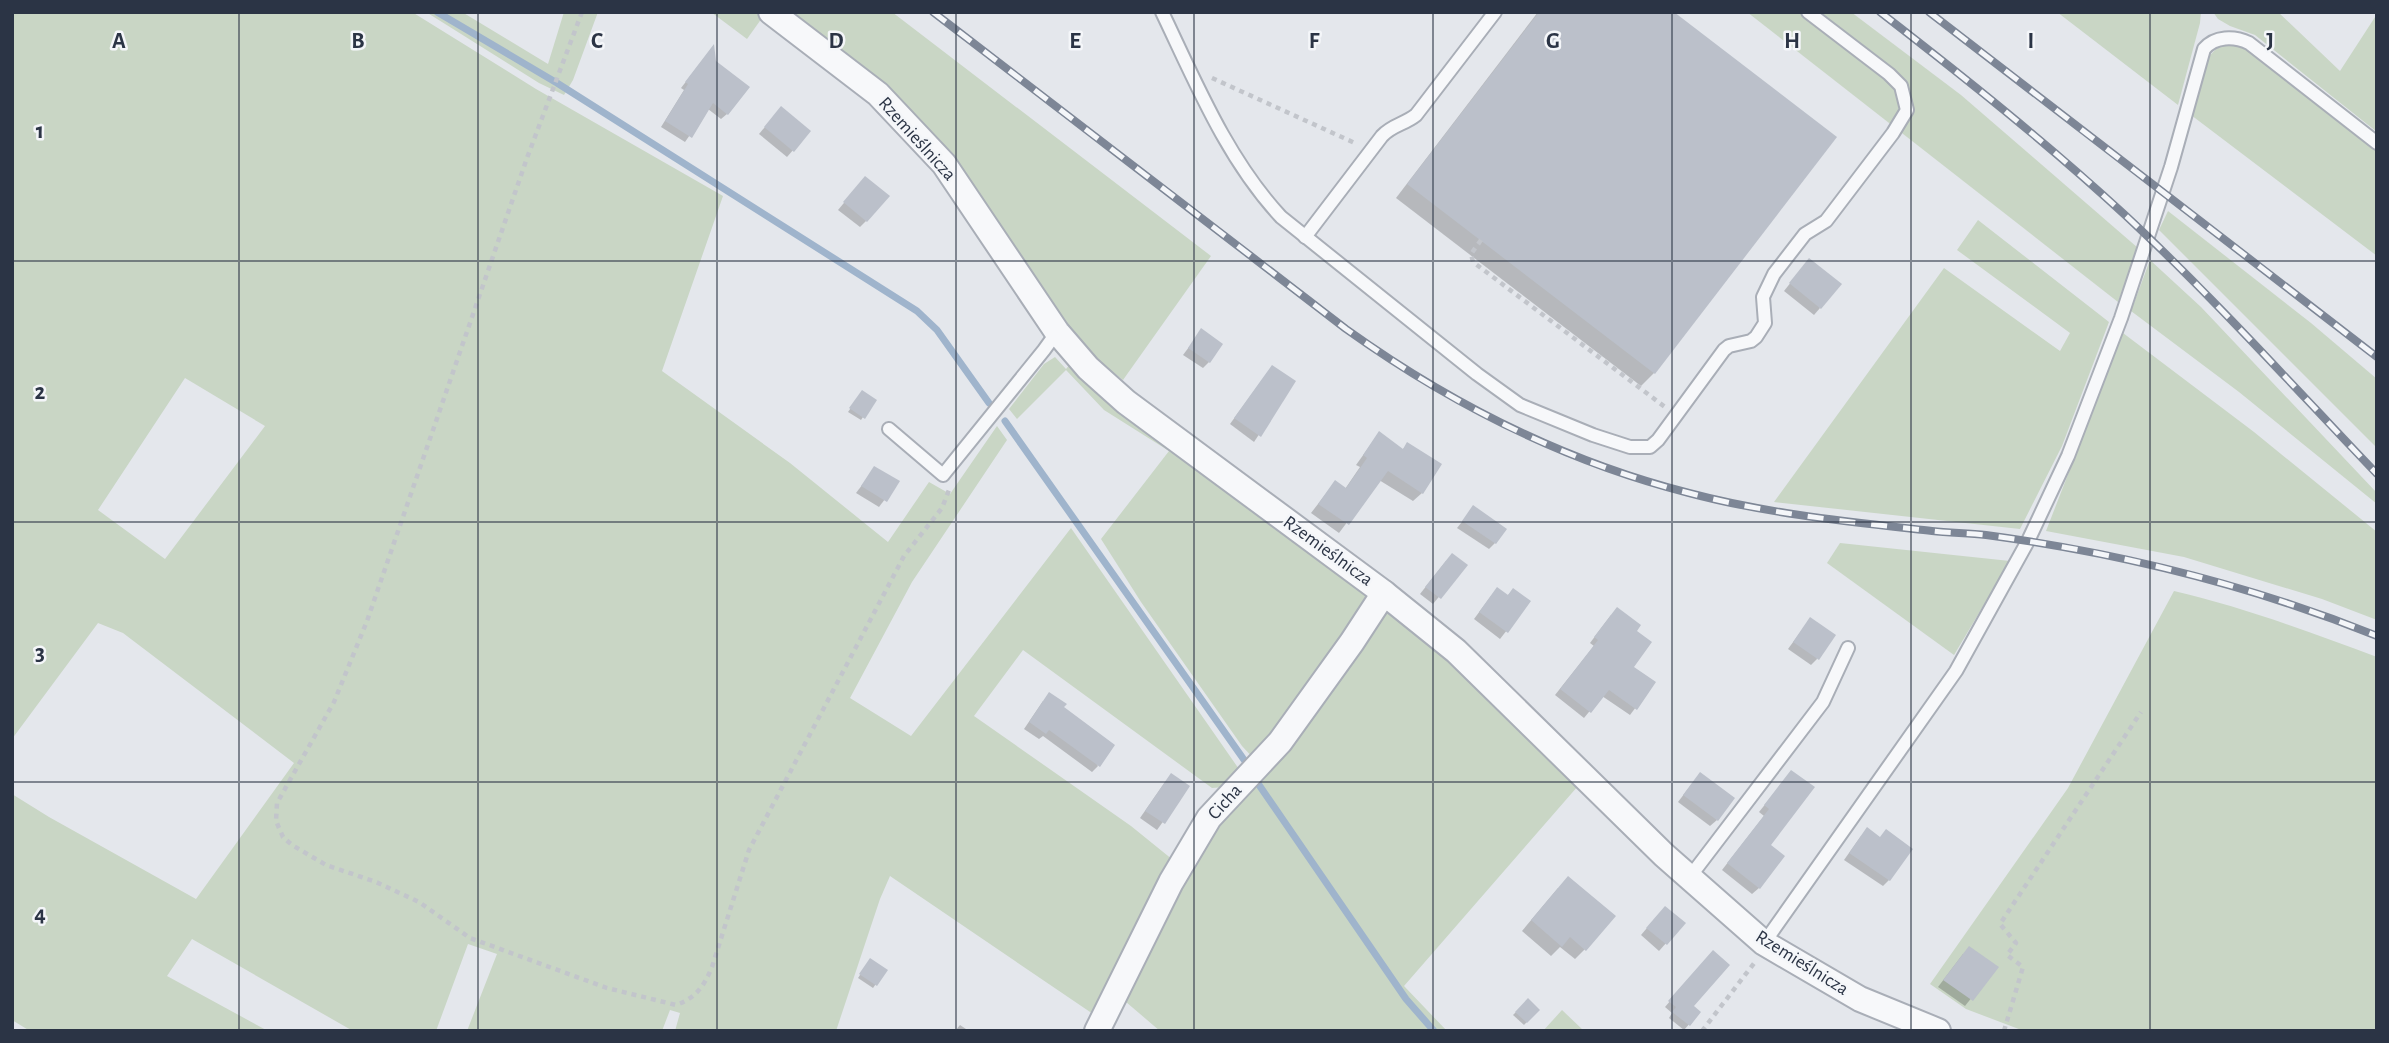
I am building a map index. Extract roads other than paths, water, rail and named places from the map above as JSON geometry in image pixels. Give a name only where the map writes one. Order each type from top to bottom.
[{"type":"street","name":"Rzemieślnicza","points":[[771,12],[878,94],[944,164],[1057,332],[1088,368],[1126,402],[1384,593],[1456,651],[1664,856],[1766,944],[1860,999],[1938,1031]]},
{"type":"street","name":"Cicha","points":[[1097,1031],[1171,882],[1209,818],[1279,742],[1384,593]]},
{"type":"lane","points":[[1162,12],[1221,131],[1252,184],[1281,218],[1520,405],[1593,435],[1640,448],[1650,447],[1658,440],[1724,350],[1756,337],[1765,323],[1763,296],[1774,274],[1805,234],[1826,221],[1893,133],[1906,110],[1901,86],[1808,12]]},
{"type":"lane","points":[[1305,237],[1388,129],[1404,124],[1416,115],[1495,12]]},
{"type":"lane","points":[[1766,944],[1956,671],[2028,541],[2068,456],[2121,318],[2171,167],[2204,49],[2208,44],[2221,39],[2236,39],[2249,43],[2377,143]]},
{"type":"lane","points":[[889,429],[943,475],[1057,332]]},
{"type":"lane","points":[[1689,878],[1824,702],[1848,648]]},
{"type":"waterway","points":[[437,12],[557,83],[917,311],[937,330],[989,403]]},
{"type":"waterway","points":[[1005,421],[1247,764]]},
{"type":"waterway","points":[[1257,782],[1406,999],[1434,1031]]},
{"type":"railway","points":[[933,12],[1346,329],[1426,382],[1553,447],[1642,480],[1749,507],[1840,521],[1986,535],[2136,561],[2233,586],[2377,636]]},
{"type":"railway","points":[[1880,12],[2005,111],[2125,215],[2222,310],[2377,474]]},
{"type":"railway","points":[[1929,12],[2377,357]]}]
